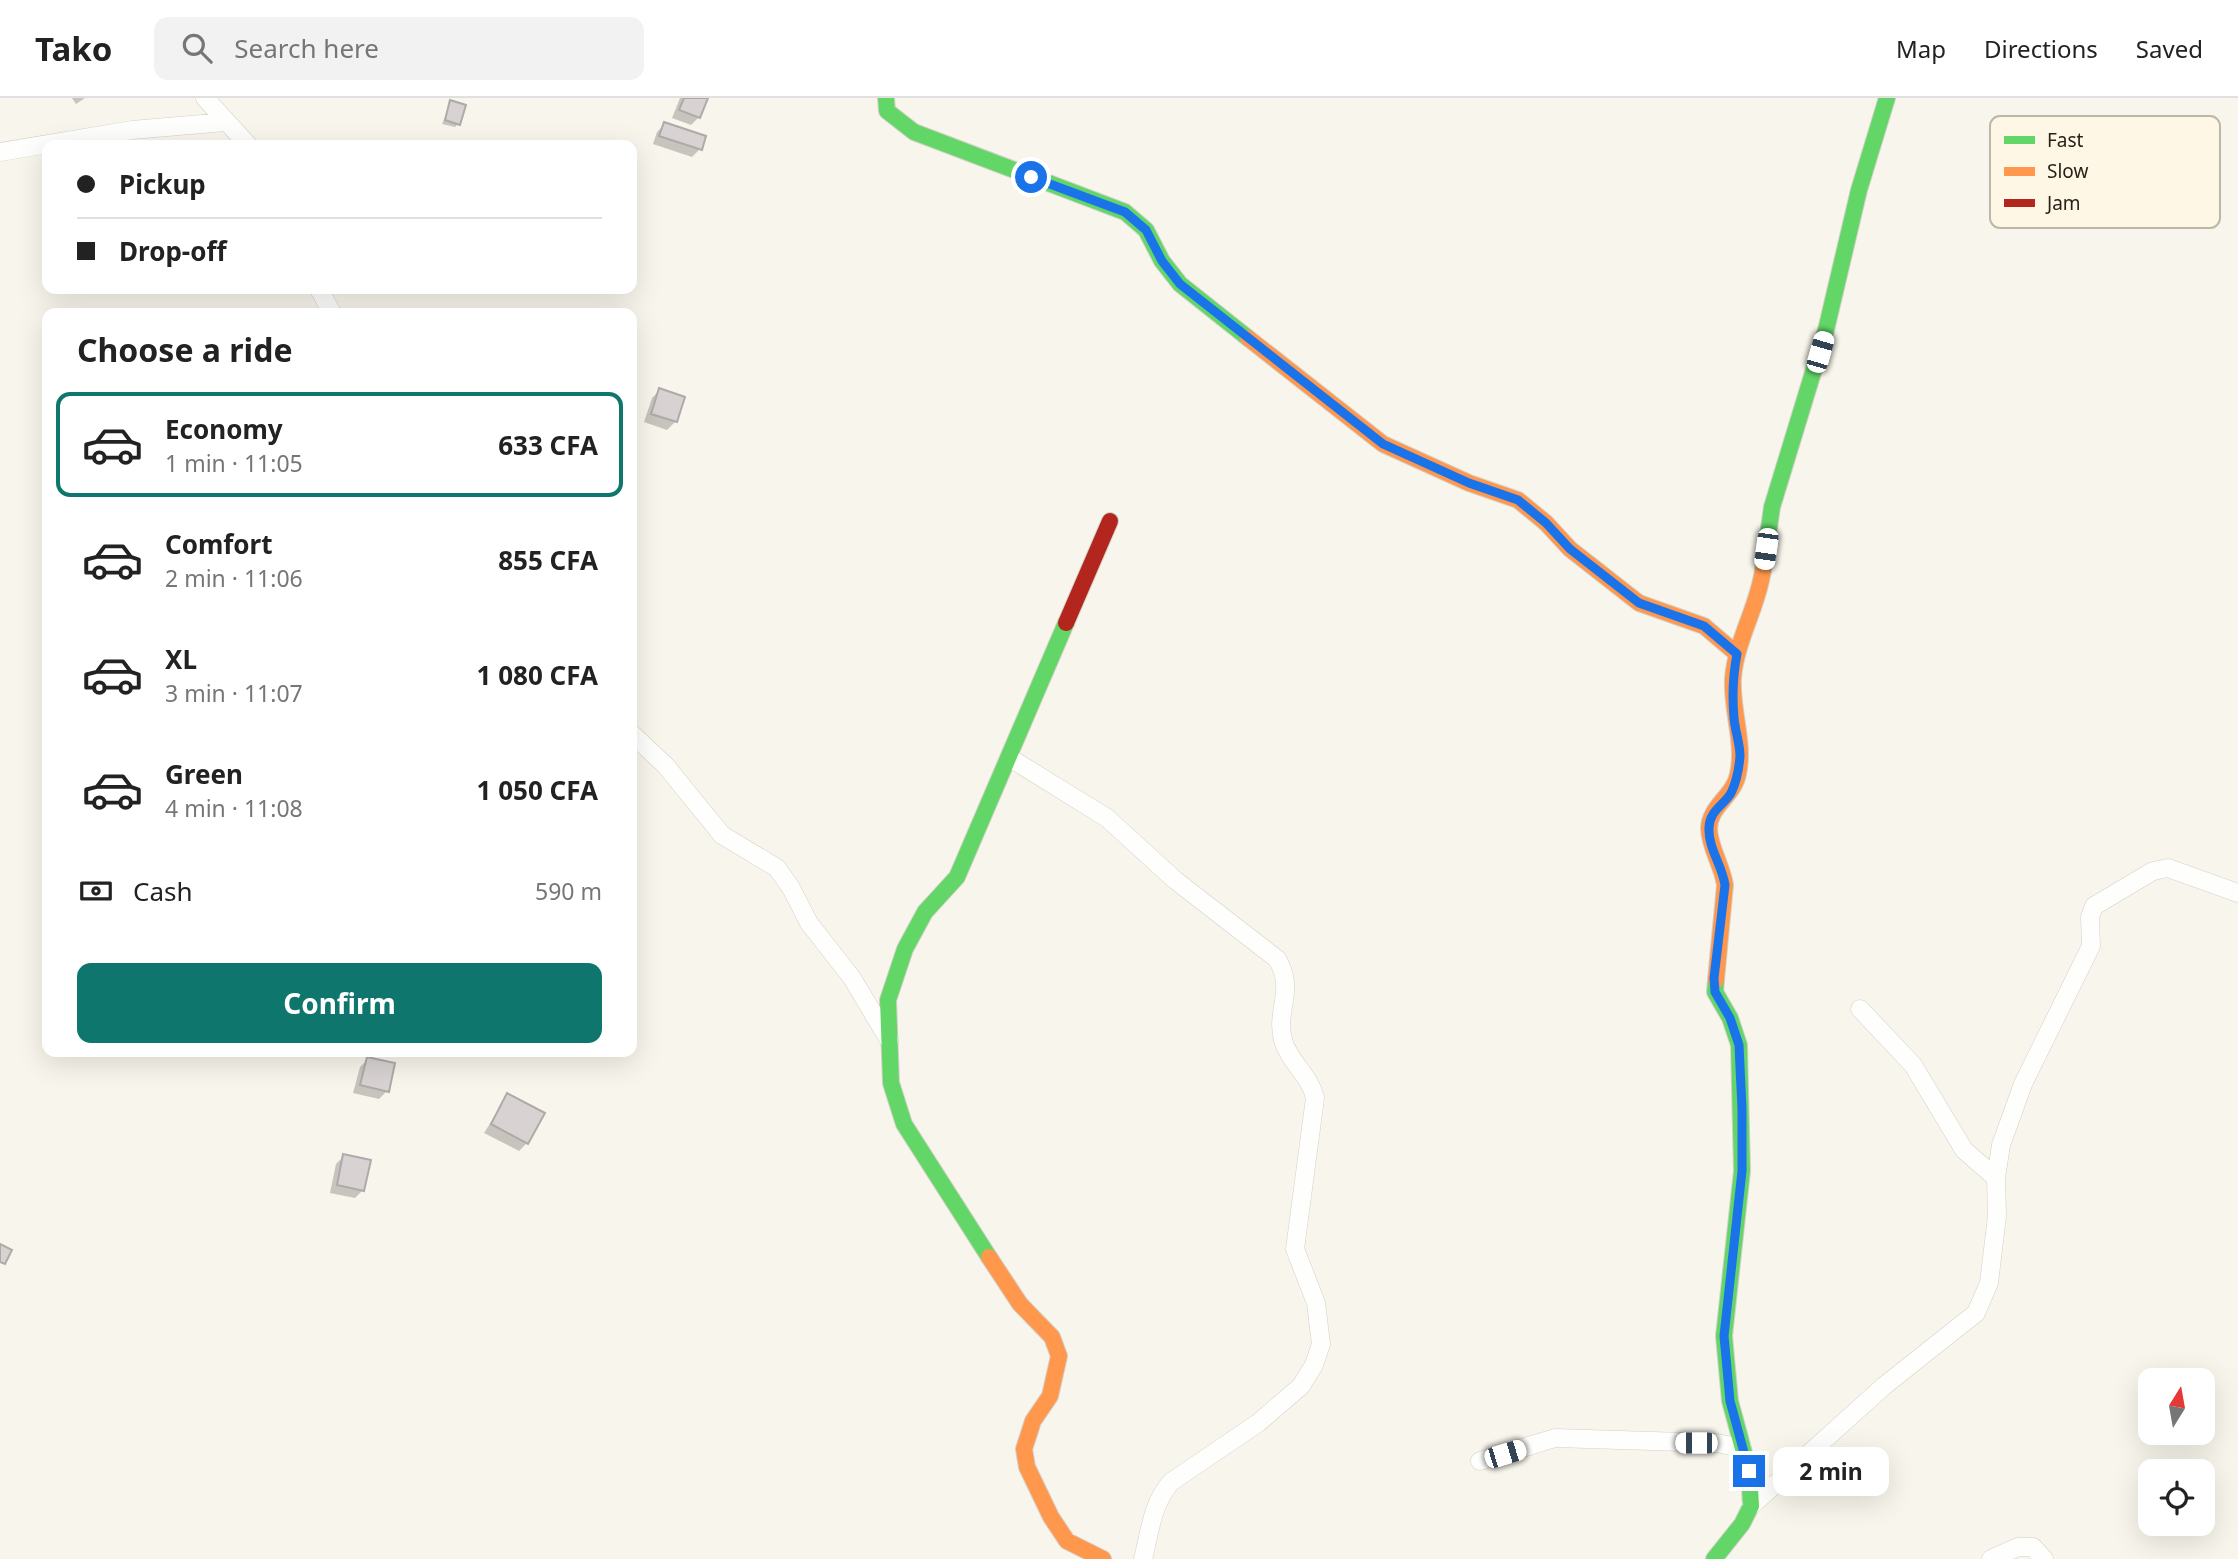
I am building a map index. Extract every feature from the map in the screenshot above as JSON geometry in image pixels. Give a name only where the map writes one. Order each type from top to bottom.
[{"type":"street","points":[[205,98],[243,140]]},
{"type":"street","points":[[886,98],[887,111],[914,132],[1125,212],[1146,230],[1162,261],[1180,284],[1383,444],[1469,483],[1518,500],[1546,523],[1570,549],[1639,603],[1704,626],[1737,654]]},
{"type":"street","points":[[1751,1506],[1749,1471],[1730,1401],[1724,1336],[1742,1171],[1742,1109],[1739,1045],[1730,1018],[1715,992],[1725,885],[1723,870],[1711,846],[1709,826],[1714,810],[1730,794],[1738,775],[1740,753],[1734,718],[1733,678],[1737,654],[1760,591],[1772,507],[1795,440],[1826,330],[1859,190],[1887,98]]},
{"type":"street","points":[[72,140],[132,130],[225,122]]},
{"type":"street","points":[[0,152],[42,145]]},
{"type":"street","points":[[1103,1559],[1067,1541],[1051,1517],[1027,1467],[1024,1449],[1033,1421],[1050,1396],[1057,1375],[1059,1356],[1052,1336],[1020,1304],[904,1124],[891,1083],[888,1000],[905,949],[925,912],[957,877],[1110,521]]},
{"type":"street","points":[[637,739],[666,766],[722,835],[776,868],[791,888],[809,923],[852,978],[891,1043]]},
{"type":"street","points":[[1010,758],[1107,818],[1175,880],[1277,959],[1284,971],[1287,987],[1281,1026],[1283,1042],[1312,1083],[1315,1098],[1294,1249],[1316,1303],[1321,1344],[1314,1365],[1301,1386],[1258,1423],[1171,1482],[1160,1495],[1143,1559]]},
{"type":"street","points":[[1714,1559],[1742,1524],[1751,1506],[1884,1386],[1976,1313],[1989,1283],[1997,1216],[1996,1178],[2001,1144],[2023,1084],[2091,946],[2091,912],[2099,901],[2153,872],[2168,868],[2238,892]]},
{"type":"street","points":[[1860,1009],[1913,1065],[1964,1150],[1996,1178]]},
{"type":"street","points":[[1480,1461],[1555,1438],[1716,1443],[1742,1448]]},
{"type":"street","points":[[1991,1559],[2018,1547],[2033,1547],[2044,1559]]},
{"type":"building","points":[[684,98],[708,98],[700,118],[679,110]]},
{"type":"building","points":[[450,100],[466,105],[460,125],[445,120]]},
{"type":"building","points":[[664,122],[706,136],[702,150],[659,136]]},
{"type":"building","points":[[659,388],[685,397],[677,422],[651,414]]},
{"type":"building","points":[[367,1057],[395,1063],[389,1092],[360,1085]]},
{"type":"building","points":[[507,1093],[545,1113],[528,1144],[491,1124]]},
{"type":"building","points":[[343,1154],[371,1160],[364,1191],[337,1185]]},
{"type":"building","points":[[0,1244],[12,1250],[5,1264],[0,1262]]},
{"type":"traffic: fast","points":[[886,98],[887,111],[914,132],[1125,212],[1146,230],[1162,261],[1180,284],[1248,338]]},
{"type":"traffic: fast","points":[[1763,570],[1772,507],[1826,330],[1859,190],[1887,98]]},
{"type":"traffic: fast","points":[[989,1257],[904,1124],[891,1083],[888,1000],[905,949],[925,912],[957,877],[1066,623]]},
{"type":"traffic: fast","points":[[1714,1559],[1742,1524],[1751,1506],[1749,1471],[1730,1401],[1724,1336],[1742,1171],[1739,1045],[1730,1018],[1715,992],[1716,980]]},
{"type":"traffic: slow","points":[[1248,338],[1383,444],[1469,483],[1518,500],[1546,523],[1570,549],[1639,603],[1704,626],[1737,654]]},
{"type":"traffic: slow","points":[[1716,980],[1725,885],[1709,829],[1713,814],[1732,789],[1738,774],[1740,750],[1733,678],[1738,650],[1757,597],[1763,570]]},
{"type":"traffic: slow","points":[[989,1257],[1020,1304],[1052,1337],[1059,1356],[1050,1396],[1033,1421],[1024,1449],[1027,1467],[1051,1517],[1067,1541],[1103,1559]]},
{"type":"traffic: jam","points":[[1066,623],[1110,521]]},
{"type":"route","points":[[1031,177],[1125,212],[1146,230],[1162,261],[1180,284],[1383,444],[1469,483],[1518,500],[1546,523],[1570,549],[1639,603],[1676,613],[1704,626],[1737,654],[1733,678],[1734,718],[1740,753],[1738,775],[1730,794],[1714,810],[1709,826],[1711,846],[1723,870],[1725,885],[1714,978],[1715,992],[1730,1018],[1739,1045],[1742,1109],[1742,1171],[1724,1336],[1730,1401],[1749,1471]]}]
